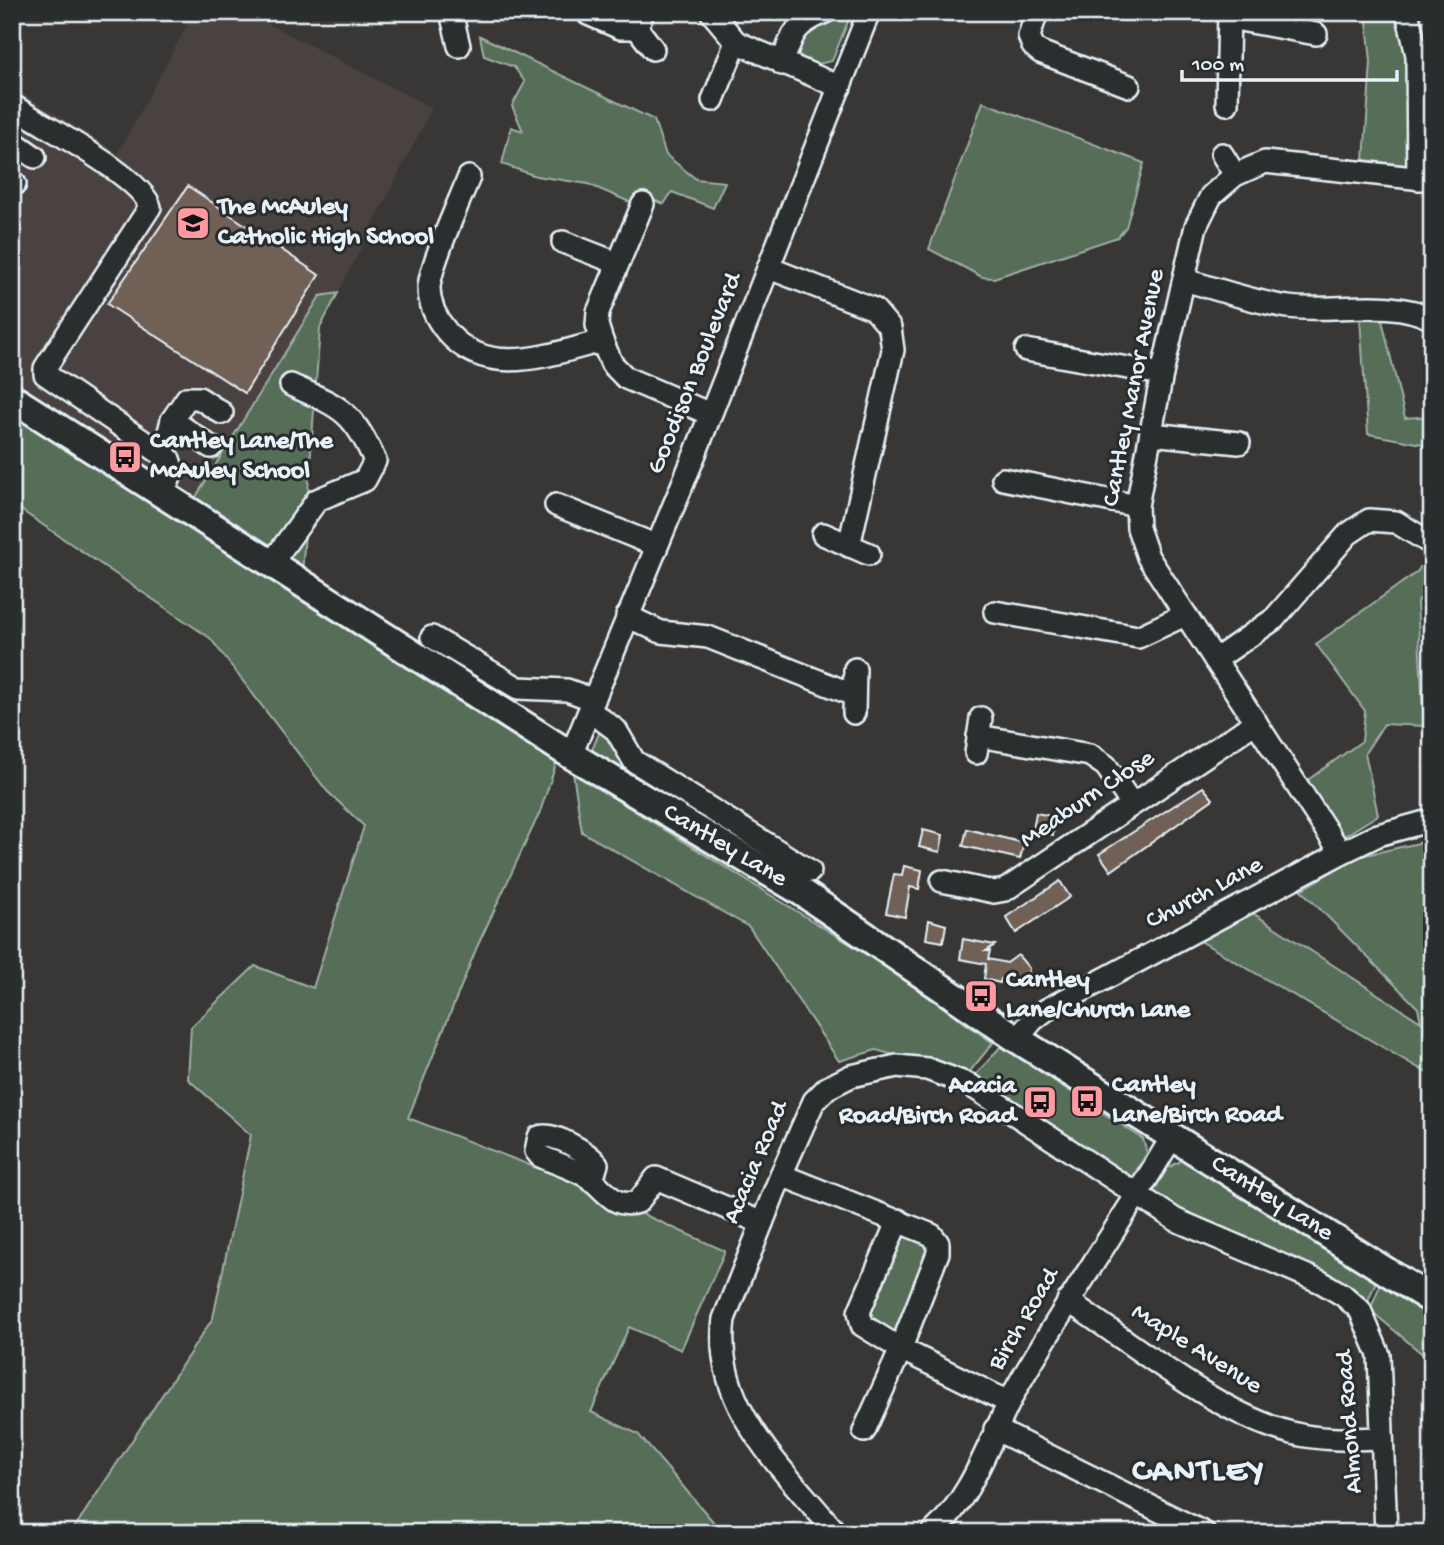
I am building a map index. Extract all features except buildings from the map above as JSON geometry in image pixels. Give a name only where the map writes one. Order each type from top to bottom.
[{"type":"main road","name":"Cantley Lane","points":[[12,398],[571,755],[800,891],[1017,1039],[1432,1300]]},
{"type":"street","points":[[451,12],[459,46]]},
{"type":"street","points":[[711,12],[736,42],[840,87]]},
{"type":"street","points":[[782,64],[793,32],[806,20],[825,12]]},
{"type":"street","name":"Goodison Boulevard","points":[[571,755],[769,268],[869,12]]},
{"type":"street","points":[[1037,12],[1029,36],[1033,46],[1040,52],[1129,86]]},
{"type":"street","points":[[1407,12],[1417,55],[1425,179]]},
{"type":"street","points":[[588,14],[620,28],[640,20],[653,50]]},
{"type":"street","points":[[1227,104],[1229,15],[1316,34]]},
{"type":"street","points":[[713,100],[736,42]]},
{"type":"street","points":[[35,157],[12,139],[19,110],[130,179],[147,197],[150,207],[46,368],[47,378],[169,459],[173,471],[162,495]]},
{"type":"street","points":[[1222,154],[1235,175]]},
{"type":"street","name":"Cantley Manor Avenue","points":[[1341,853],[1142,545],[1137,506],[1161,374],[1200,211],[1211,196],[1235,175],[1265,162],[1425,179]]},
{"type":"street","points":[[469,177],[429,287],[437,319],[449,334],[466,348],[485,358],[505,361],[521,361],[601,341]]},
{"type":"street","points":[[643,204],[598,312],[597,326],[601,341],[612,364],[626,378],[710,414]]},
{"type":"street","points":[[563,242],[617,263]]},
{"type":"street","points":[[769,268],[874,309],[890,328],[893,350],[849,545]]},
{"type":"street","points":[[1184,280],[1286,307],[1351,306],[1409,312],[1432,319]]},
{"type":"street","points":[[1026,350],[1161,374]]},
{"type":"street","points":[[271,564],[317,500],[366,480],[374,461],[352,417],[335,405],[291,385]]},
{"type":"street","points":[[163,455],[172,420],[187,398],[193,396],[222,414]]},
{"type":"street","points":[[77,440],[94,409]]},
{"type":"street","points":[[172,420],[211,447]]},
{"type":"street","points":[[1151,434],[1239,443]]},
{"type":"street","points":[[1003,479],[1137,506]]},
{"type":"street","points":[[556,505],[655,545]]},
{"type":"street","points":[[1214,660],[1274,619],[1348,534],[1369,520],[1396,522],[1432,544]]},
{"type":"street","points":[[823,534],[869,555]]},
{"type":"street","points":[[995,611],[1138,637],[1185,615]]},
{"type":"street","points":[[626,617],[661,632],[708,637],[854,704],[855,669]]},
{"type":"street","name":"Cantley Lane","points":[[432,637],[518,688],[567,690],[592,706],[616,730],[634,761],[810,871]]},
{"type":"street","name":"Meaburn Close","points":[[942,881],[993,892],[1005,890],[1131,803],[1256,722]]},
{"type":"street","points":[[978,736],[1090,755],[1106,766],[1131,803]]},
{"type":"street","name":"Church Lane","points":[[1017,1039],[1033,1020],[1046,1010],[1341,853],[1378,835],[1432,820]]},
{"type":"street","name":"Acacia Road","points":[[836,1533],[745,1419],[731,1394],[721,1343],[724,1319],[781,1175],[806,1115],[827,1088],[869,1069],[897,1066],[927,1069],[970,1085],[1138,1195]]},
{"type":"street","name":"Birch Road","points":[[932,1533],[944,1522],[967,1489],[1009,1402],[1068,1301],[1172,1138]]},
{"type":"street","points":[[781,1175],[898,1220],[932,1235],[937,1243],[938,1253],[864,1431]]},
{"type":"street","points":[[592,1181],[610,1199],[633,1204],[642,1199],[651,1180],[656,1178],[762,1223]]},
{"type":"street","name":"Almond Road","points":[[1138,1195],[1176,1220],[1321,1282],[1343,1295],[1360,1310],[1379,1355],[1386,1533]]},
{"type":"street","points":[[898,1220],[859,1318],[869,1331],[899,1348],[1009,1402]]},
{"type":"street","name":"Maple Avenue","points":[[1068,1301],[1215,1399],[1254,1420],[1312,1437],[1382,1438]]},
{"type":"street","points":[[995,1429],[1205,1533]]},
{"type":"shaded area","name":"The McAuley Catholic High School","points":[[194,12],[245,12],[432,108],[338,293],[320,296],[194,500],[25,391],[12,363],[12,87],[118,153]]},
{"type":"green space","points":[[852,12],[832,61],[813,65],[798,54],[798,37],[808,28]]},
{"type":"green space","points":[[1366,12],[1395,12],[1408,62],[1406,165],[1364,160],[1371,62]]},
{"type":"green space","points":[[480,36],[654,120],[666,155],[696,179],[725,182],[713,208],[672,192],[664,204],[639,195],[632,203],[588,184],[536,176],[502,164],[511,127],[523,131],[512,106],[525,82],[514,67],[484,56]]},
{"type":"green space","points":[[983,102],[1144,163],[1126,227],[1118,237],[994,278],[982,277],[929,249]]},
{"type":"green space","points":[[338,293],[320,328],[302,574],[194,500],[320,296]]},
{"type":"green space","points":[[1360,318],[1382,320],[1405,418],[1432,416],[1432,453],[1422,444],[1368,434]]},
{"type":"green space","points":[[12,393],[557,761],[540,812],[477,947],[408,1118],[558,1176],[725,1251],[681,1350],[629,1327],[591,1412],[638,1434],[723,1533],[71,1533],[213,1318],[251,1135],[188,1079],[191,1027],[255,966],[313,988],[364,826],[327,791],[210,638],[12,504]]},
{"type":"green space","points":[[1430,552],[1432,594],[1424,595],[1417,602],[1424,726],[1384,724],[1365,753],[1378,815],[1341,838],[1305,782],[1362,741],[1365,711],[1316,644],[1417,572]]},
{"type":"green space","points":[[602,726],[697,812],[666,801],[592,750]]},
{"type":"green space","points":[[573,773],[882,964],[993,1043],[967,1075],[876,1050],[839,1061],[749,927],[582,832]]},
{"type":"green space","points":[[1432,840],[1432,1079],[1427,1073],[1197,939],[1251,912],[1421,1022],[1418,1008],[1301,890],[1357,857]]},
{"type":"green space","points":[[1001,1046],[1143,1139],[1147,1153],[1133,1176],[1121,1176],[972,1079]]},
{"type":"green space","points":[[1183,1160],[1377,1279],[1366,1306],[1330,1275],[1178,1210],[1153,1193],[1167,1168]]},
{"type":"green space","points":[[902,1233],[926,1240],[930,1247],[896,1332],[888,1334],[870,1325],[866,1313]]},
{"type":"green space","points":[[1382,1280],[1432,1315],[1432,1362],[1370,1310]]},
{"type":"place","name":"The McAuley Catholic High School","points":[[193,223]]},
{"type":"place","name":"Cantley Lane/The McAuley School","points":[[125,457]]},
{"type":"place","name":"Cantley Lane/Church Lane","points":[[981,996]]},
{"type":"place","name":"Cantley Lane/Birch Road","points":[[1087,1101]]},
{"type":"place","name":"Acacia Road/Birch Road","points":[[1040,1102]]},
{"type":"district","name":"CANTLEY","points":[[1199,1473]]}]
